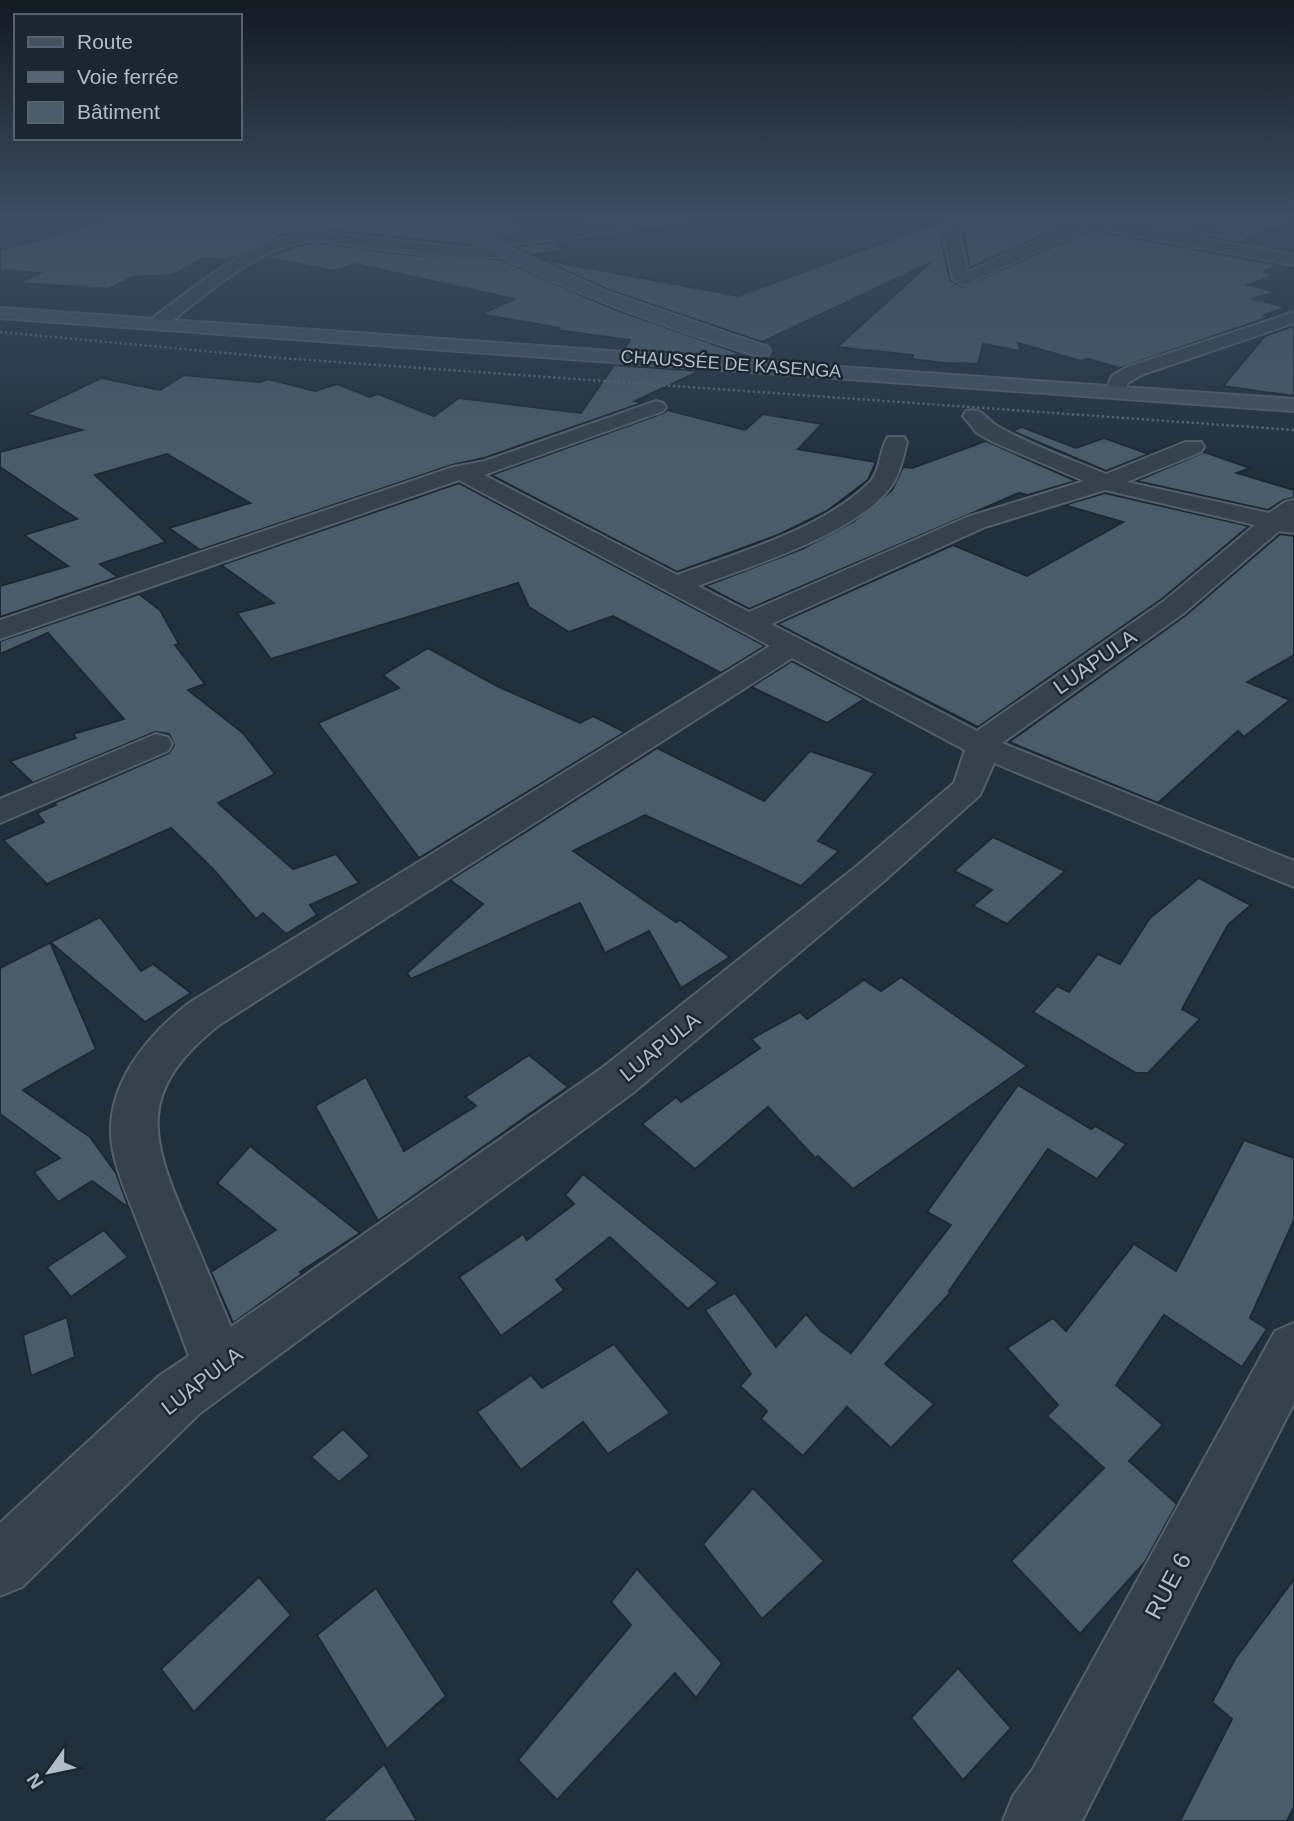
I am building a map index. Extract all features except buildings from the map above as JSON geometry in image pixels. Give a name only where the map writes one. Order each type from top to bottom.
[{"type":"main road","points":[[617,302],[645,314],[823,371]]},
{"type":"main road","name":"CHAUSSÉE DE KASENGA","points":[[0,313],[1294,405]]},
{"type":"street","points":[[158,324],[188,302]]},
{"type":"street","points":[[1115,393],[1119,380],[1133,371],[1294,317]]},
{"type":"street","points":[[0,630],[461,472],[490,467],[656,407]]},
{"type":"street","points":[[974,416],[985,428],[1001,437],[1103,482],[1150,496],[1287,518]]},
{"type":"street","points":[[677,584],[813,530],[855,505],[882,485],[896,442]]},
{"type":"street","points":[[749,623],[976,522],[1103,482],[1193,447]]},
{"type":"street","points":[[461,472],[982,746],[1294,875]]},
{"type":"street","name":"LUAPULA","points":[[0,1565],[179,1395],[607,1089],[872,873],[968,788],[982,746],[989,737],[1175,606],[1287,518]]},
{"type":"street","points":[[220,1365],[145,1180],[134,1139],[139,1095],[149,1073],[166,1048],[182,1029],[204,1014],[790,646]]},
{"type":"street","points":[[0,812],[156,744]]},
{"type":"street","name":"RUE 6","points":[[1038,1821],[1058,1794],[1294,1348]]},
{"type":"railway","points":[[0,332],[280,358],[1294,430]]}]
